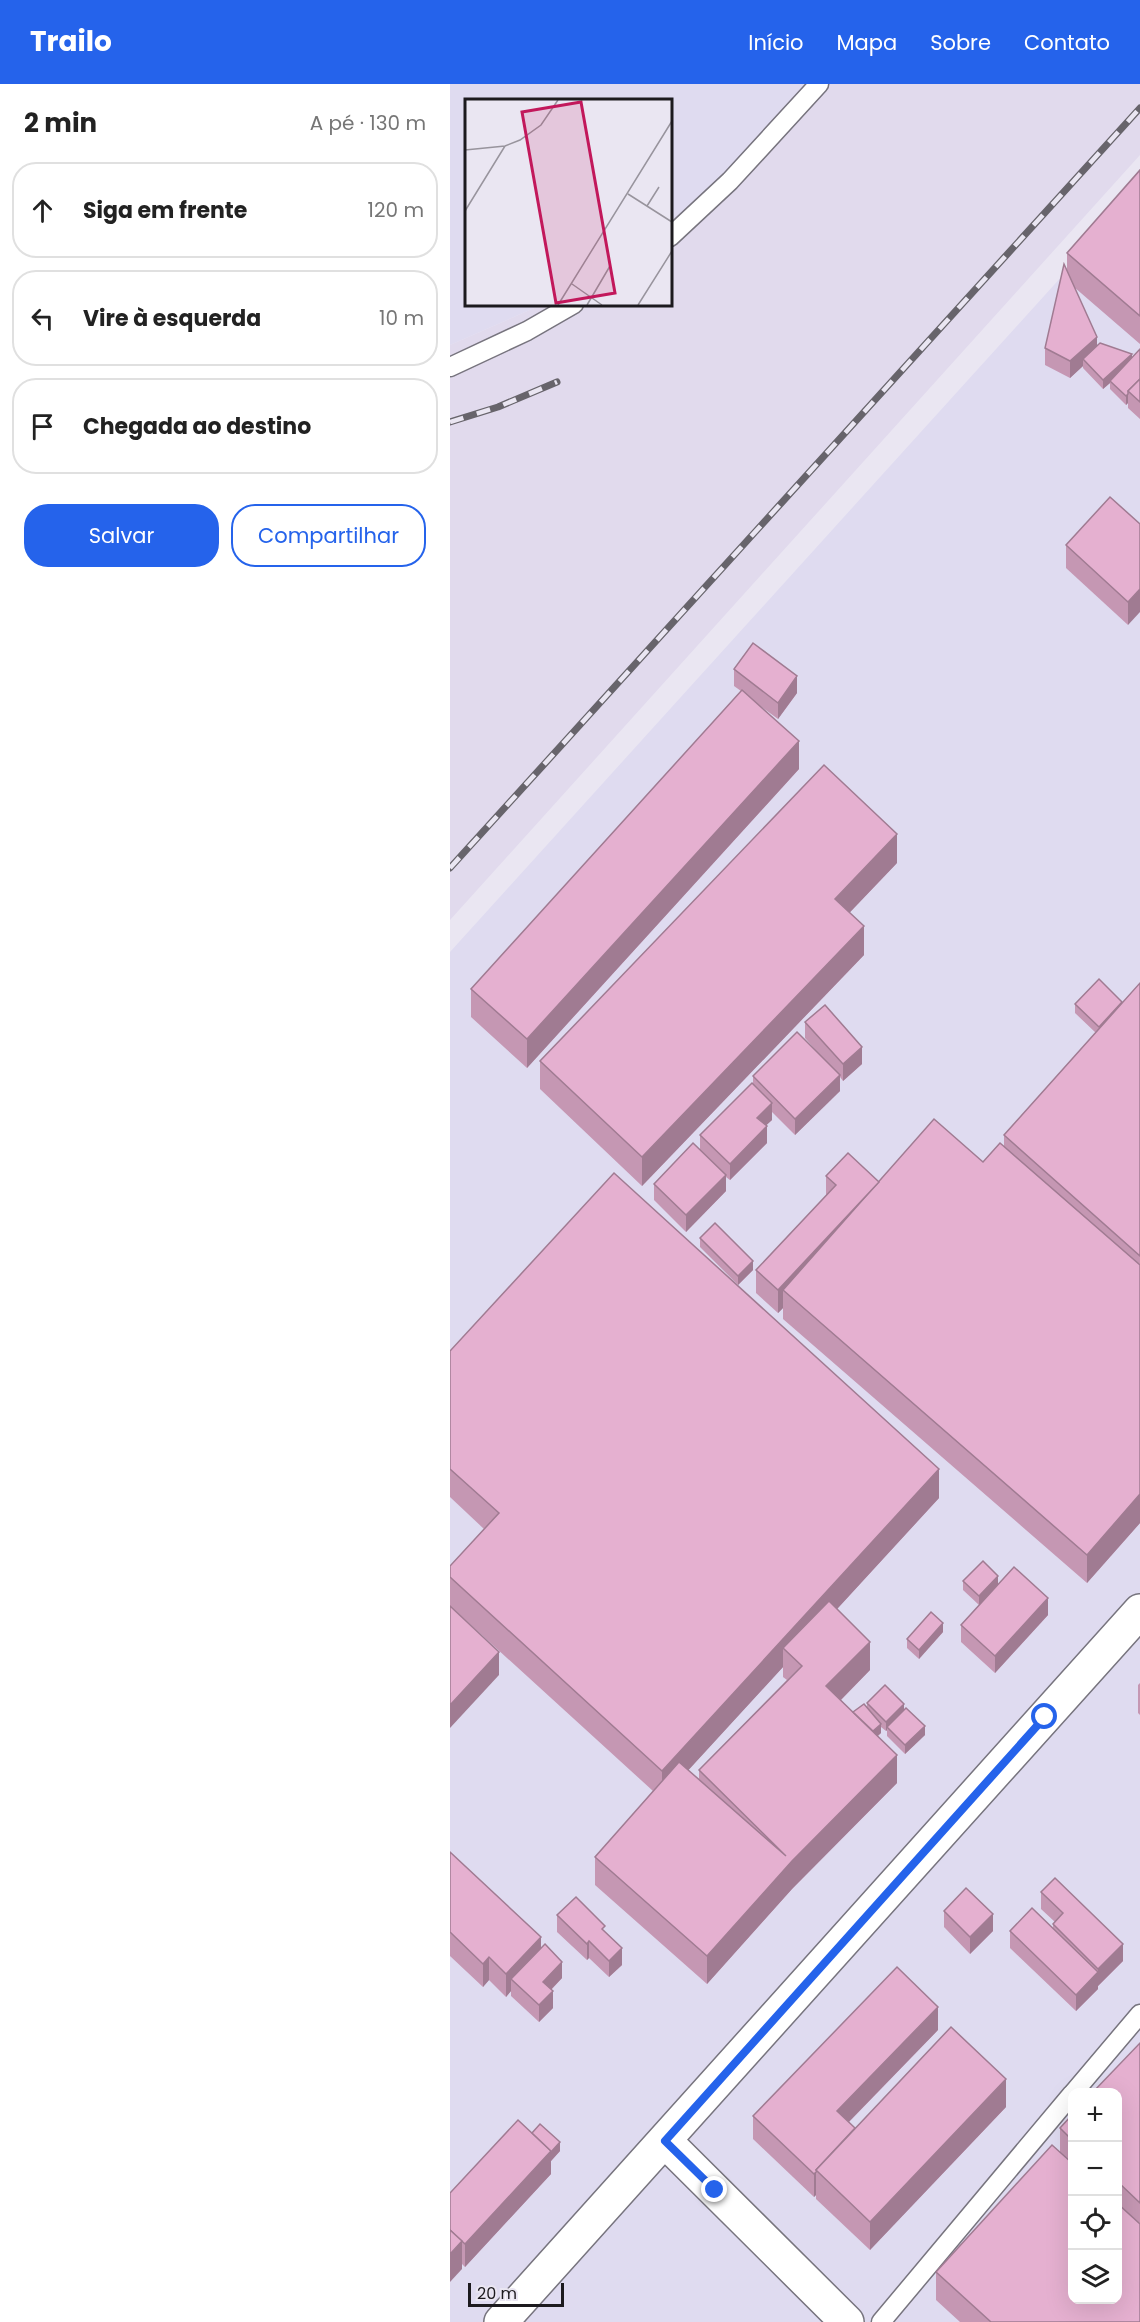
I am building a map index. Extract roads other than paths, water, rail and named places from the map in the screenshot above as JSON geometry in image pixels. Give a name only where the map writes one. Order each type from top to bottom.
[{"type":"street","points":[[501,2322],[1140,1611]]},
{"type":"street","points":[[665,2141],[847,2322]]},
{"type":"lane","points":[[672,235],[730,181],[819,84]]},
{"type":"lane","points":[[450,367],[527,331],[571,306]]},
{"type":"lane","points":[[1077,2088],[1140,2014]]},
{"type":"lane","points":[[881,2322],[1068,2099]]},
{"type":"railway","points":[[450,868],[1140,108]]},
{"type":"railway","points":[[450,422],[498,407],[557,382]]}]
